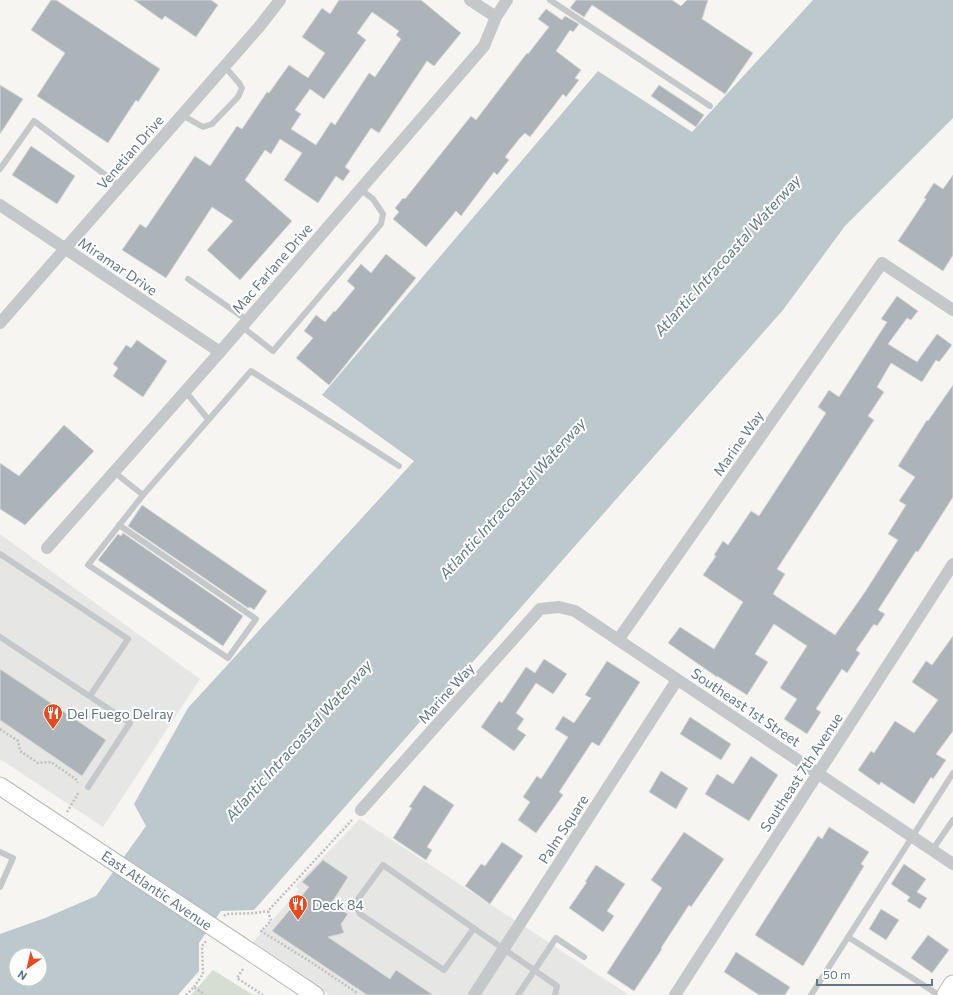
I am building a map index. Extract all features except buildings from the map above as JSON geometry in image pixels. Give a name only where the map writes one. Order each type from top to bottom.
[{"type":"main road","name":"East Atlantic Avenue","points":[[0,786],[315,995]]},
{"type":"main road","points":[[947,995],[953,985]]},
{"type":"street","name":"Venetian Drive","points":[[0,323],[259,27],[280,0]]},
{"type":"street","points":[[470,0],[496,17]]},
{"type":"street","name":"Mac Farlane Drive","points":[[47,548],[220,352],[484,46],[496,17],[507,0]]},
{"type":"street","name":"Miramar Drive","points":[[0,205],[220,352]]},
{"type":"street","name":"Marine Way","points":[[618,640],[882,263],[953,310]]},
{"type":"street","name":"Southeast 7th Avenue","points":[[675,995],[953,564]]},
{"type":"street","name":"Marine Way","points":[[361,810],[540,609],[559,607]]},
{"type":"street","name":"Southeast 1st Street","points":[[559,607],[575,611],[953,864]]},
{"type":"street","name":"Palm Square","points":[[474,995],[677,680]]},
{"type":"lane","points":[[550,0],[710,106]]},
{"type":"lane","points":[[182,115],[203,127],[212,124],[238,97],[242,88],[224,67]]},
{"type":"lane","points":[[0,169],[34,121],[120,186]]},
{"type":"lane","points":[[188,279],[244,323],[273,351],[381,224],[383,214],[373,199],[360,189]]},
{"type":"lane","points":[[119,526],[256,619],[228,658],[88,565],[143,495],[251,370],[398,466]]},
{"type":"lane","points":[[185,391],[208,419]]},
{"type":"lane","points":[[114,472],[143,495]]},
{"type":"lane","points":[[0,554],[128,639],[90,696]]},
{"type":"lane","points":[[0,637],[130,723],[88,787]]},
{"type":"lane","points":[[811,995],[953,773]]},
{"type":"lane","points":[[933,850],[953,820]]},
{"type":"lane","points":[[0,852],[13,858],[0,887]]},
{"type":"lane","points":[[474,928],[444,970],[360,914],[354,903],[383,865],[535,970],[557,986],[555,995]]},
{"type":"lane","points":[[848,937],[939,995]]},
{"type":"lane","points":[[518,995],[556,938],[584,957]]},
{"type":"path","points":[[0,728],[18,741],[20,751],[38,763],[51,762],[77,780],[79,793],[66,812]]},
{"type":"path","points":[[356,993],[311,962],[261,931],[271,921],[268,911],[361,810]]},
{"type":"path","points":[[243,969],[237,978],[264,995]]},
{"type":"path","points":[[186,995],[194,987],[205,995]]},
{"type":"shaded area","points":[[0,534],[200,679],[103,827],[0,759]]},
{"type":"shaded area","points":[[360,819],[629,995],[329,995],[251,944],[299,890],[295,886]]},
{"type":"shaded area","points":[[213,970],[253,995],[191,995]]},
{"type":"water","name":"Atlantic Intracoastal Waterway","points":[[813,0],[953,0],[953,118],[845,226],[783,310],[254,910],[221,911],[199,943],[199,971],[178,995],[0,995],[0,934],[45,918],[96,896],[146,826],[134,804],[188,708],[414,461],[322,395],[598,71],[692,132]]},
{"type":"place","name":"Del Fuego Delray","points":[[53,730]]},
{"type":"place","name":"Deck 84","points":[[298,921]]}]
